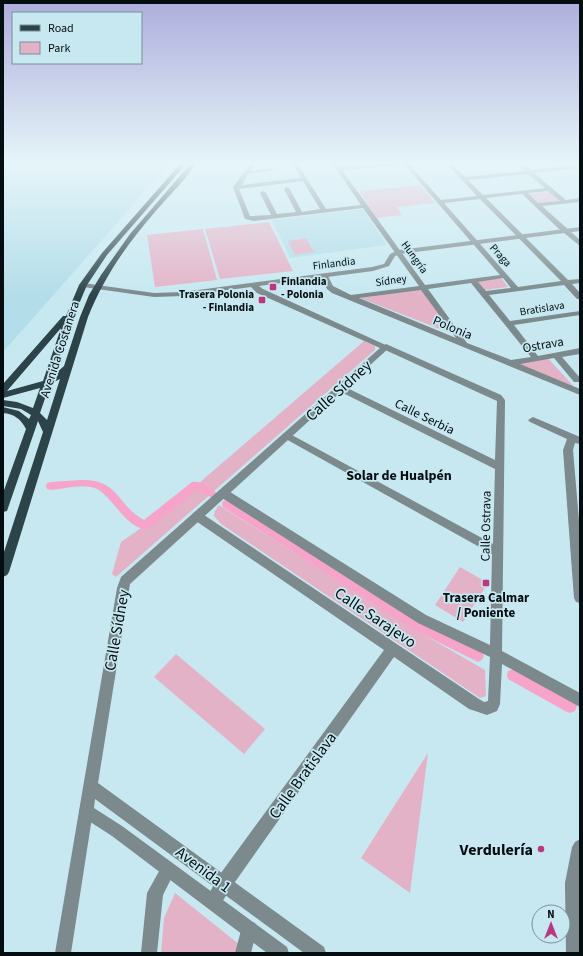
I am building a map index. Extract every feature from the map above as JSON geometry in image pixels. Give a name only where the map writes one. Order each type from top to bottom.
[{"type":"main road","name":"Avenida Costanera","points":[[3,508],[71,312],[83,285],[104,254],[144,208]]},
{"type":"main road","name":"Avenida Costanera","points":[[3,572],[67,368],[96,286],[111,262],[156,208]]},
{"type":"main road","points":[[3,390],[71,312]]},
{"type":"main road","points":[[3,395],[46,383],[58,377],[67,368]]},
{"type":"main road","points":[[20,371],[20,380],[26,385],[33,387]]},
{"type":"main road","points":[[3,403],[21,406],[36,413],[44,422],[47,431]]},
{"type":"main road","points":[[3,410],[12,411],[20,415],[30,429]]},
{"type":"street","points":[[242,208],[246,217],[249,219],[352,208]]},
{"type":"street","points":[[270,208],[275,217]]},
{"type":"street","points":[[297,208],[300,214]]},
{"type":"street","name":"Hungría","points":[[367,208],[465,345]]},
{"type":"street","name":"Praga","points":[[444,208],[517,290]]},
{"type":"street","points":[[493,208],[580,297]]},
{"type":"street","points":[[539,208],[580,244]]},
{"type":"street","points":[[399,252],[580,229]]},
{"type":"street","name":"Finlandia","points":[[83,285],[154,295],[170,295],[381,268],[388,263],[392,255],[399,252]]},
{"type":"street","name":"Polonia","points":[[324,276],[332,288],[351,297],[580,392]]},
{"type":"street","name":"Sídney","points":[[351,297],[505,276]]},
{"type":"street","points":[[473,280],[536,358]]},
{"type":"street","points":[[484,294],[580,281]]},
{"type":"street","points":[[253,285],[264,293],[386,347]]},
{"type":"street","name":"Bratislava","points":[[508,324],[580,313]]},
{"type":"street","name":"Calle Sídney","points":[[63,953],[124,585],[128,578],[386,347]]},
{"type":"street","name":"Calle Ostrava","points":[[386,347],[500,399],[496,654]]},
{"type":"street","name":"Ostrava","points":[[510,363],[580,351]]},
{"type":"street","points":[[556,355],[577,380]]},
{"type":"street","name":"Calle Serbia","points":[[340,388],[500,467]]},
{"type":"street","points":[[533,420],[576,439],[568,450],[576,512],[580,598]]},
{"type":"street","points":[[287,436],[498,552]]},
{"type":"street","name":"Calle Sarajevo","points":[[223,493],[422,619],[496,654],[580,700]]},
{"type":"street","name":"Calle Sarajevo","points":[[197,516],[392,650],[474,704],[486,710],[490,709],[494,704],[496,654]]},
{"type":"street","name":"Calle Bratislava","points":[[213,901],[224,883],[392,650]]},
{"type":"street","name":"Avenida 1","points":[[90,786],[318,953]]},
{"type":"street","name":"Avenida 1","points":[[86,811],[213,901],[281,953]]},
{"type":"street","points":[[574,953],[573,894],[580,847]]},
{"type":"street","points":[[149,953],[155,893],[168,869]]},
{"type":"street","points":[[243,953],[249,929]]},
{"type":"shaded area","points":[[3,208],[131,208],[3,352]]},
{"type":"shaded area","points":[[363,209],[387,245],[290,258],[272,220]]},
{"type":"green space","points":[[369,208],[397,208],[402,215],[376,218]]},
{"type":"green space","points":[[269,222],[293,271],[220,279],[205,229]]},
{"type":"green space","points":[[203,229],[217,280],[155,287],[147,235]]},
{"type":"green space","points":[[306,238],[314,252],[295,255],[288,241]]},
{"type":"green space","points":[[501,278],[508,287],[484,290],[477,282]]},
{"type":"green space","points":[[422,289],[453,334],[360,298]]},
{"type":"green space","points":[[364,341],[375,346],[375,350],[116,577],[112,574],[121,542],[141,528],[149,526]]},
{"type":"green space","points":[[545,355],[576,389],[509,361]]},
{"type":"green space","points":[[219,505],[414,629],[485,670],[486,696],[480,698],[221,524],[214,516]]},
{"type":"green space","points":[[460,567],[488,583],[463,622],[435,605]]},
{"type":"green space","points":[[176,654],[265,729],[244,754],[154,677]]},
{"type":"green space","points":[[428,753],[410,893],[361,858]]},
{"type":"green space","points":[[175,893],[240,945],[238,953],[161,953],[164,918]]},
{"type":"waterway","points":[[51,486],[81,484],[98,485],[111,494],[127,513],[139,523],[146,525],[196,485],[212,494]]},
{"type":"waterway","points":[[227,504],[418,626],[478,656]]},
{"type":"waterway","points":[[513,675],[570,706]]},
{"type":"place","name":"Finlandia - Polonia","points":[[273,287]]},
{"type":"place","name":"Trasera Polonia - Finlandia","points":[[262,300]]},
{"type":"place","name":"Trasera Calmar / Poniente","points":[[486,583]]},
{"type":"place","name":"Verdulería","points":[[541,849]]},
{"type":"district","name":"Solar de Hualpén","points":[[399,475]]}]
